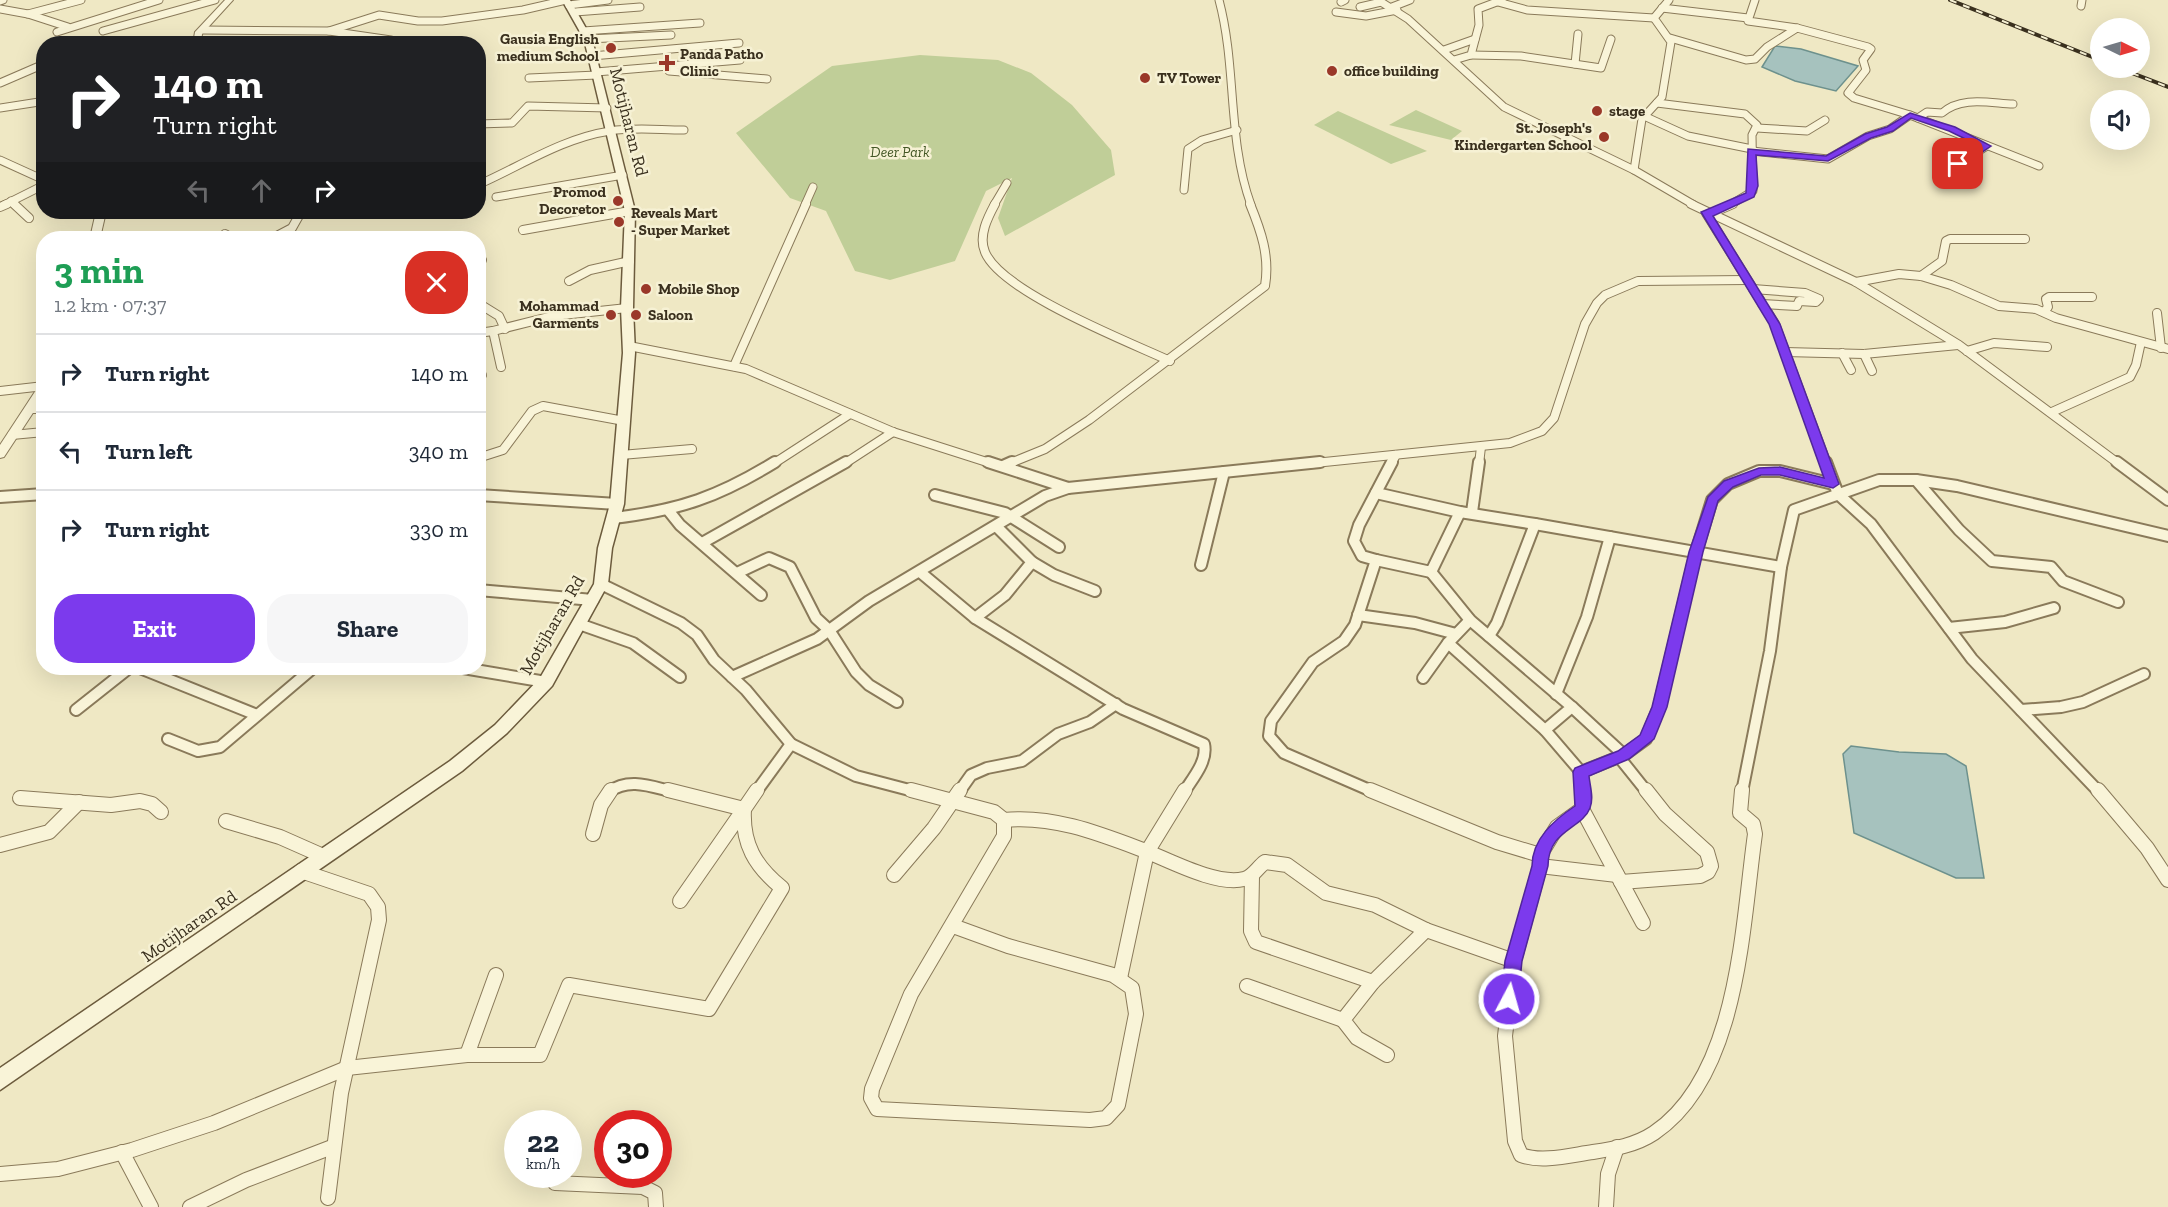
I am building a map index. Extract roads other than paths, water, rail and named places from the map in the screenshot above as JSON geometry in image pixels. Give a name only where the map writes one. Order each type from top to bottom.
[{"type":"main road","name":"Motijharan Rd","points":[[0,1080],[456,765],[501,729],[546,682],[593,600],[601,584],[605,548],[616,511],[629,346],[627,308],[630,211],[607,108],[586,35],[569,4]]},
{"type":"street","points":[[28,14],[81,0]]},
{"type":"street","points":[[57,32],[159,0]]},
{"type":"street","points":[[104,32],[215,0]]},
{"type":"street","points":[[198,36],[229,0]]},
{"type":"street","points":[[328,31],[379,15],[418,21],[442,21],[608,0]]},
{"type":"street","points":[[1003,466],[1045,449],[1089,420],[1170,361],[1265,286],[1267,277],[1261,235],[1242,178],[1228,28],[1219,0]]},
{"type":"street","points":[[1336,12],[1366,16],[1394,8],[1410,0]]},
{"type":"street","points":[[1654,18],[1669,0]]},
{"type":"street","points":[[1748,18],[1755,0]]},
{"type":"street","points":[[1359,8],[1379,1],[1394,8],[1444,50],[1504,107],[1634,170],[1708,213],[1856,282],[1963,348],[2168,500]]},
{"type":"street","points":[[1472,55],[1479,25],[1478,9],[1500,1],[1527,10],[1654,18],[1670,38],[1695,43],[1747,61],[1761,56],[1768,46],[1788,37],[1797,28]]},
{"type":"street","points":[[569,4],[640,7]]},
{"type":"street","points":[[1662,8],[1748,18],[1750,22],[1757,24],[1782,23],[1870,48],[1863,58],[1866,70],[1848,93],[1854,98],[1952,129],[1987,146],[2039,166]]},
{"type":"street","points":[[0,9],[28,14],[68,27]]},
{"type":"street","points":[[586,35],[700,23]]},
{"type":"street","points":[[203,30],[328,31],[365,36]]},
{"type":"street","points":[[1575,64],[1578,34]]},
{"type":"street","points":[[586,35],[671,35]]},
{"type":"street","points":[[1634,170],[1644,116],[1662,97],[1670,38]]},
{"type":"street","points":[[1444,50],[1475,39]]},
{"type":"street","points":[[1454,60],[1472,55],[1521,56],[1603,67],[1611,39]]},
{"type":"street","points":[[592,56],[739,44]]},
{"type":"street","points":[[529,78],[740,60]]},
{"type":"street","points":[[0,83],[36,67]]},
{"type":"street","points":[[658,68],[688,74],[737,74],[767,79]]},
{"type":"street","points":[[1918,118],[1927,112],[1942,113],[1949,106],[1961,102],[2013,104]]},
{"type":"street","points":[[1657,103],[1745,114],[1752,118],[1757,128]]},
{"type":"street","points":[[0,108],[36,104]]},
{"type":"street","points":[[486,124],[512,123],[528,105],[607,108]]},
{"type":"street","points":[[1644,116],[1688,136],[1752,150],[1828,159],[1868,136],[1890,129],[1910,115]]},
{"type":"street","points":[[1757,128],[1807,131],[1825,120]]},
{"type":"street","points":[[1708,213],[1751,195],[1753,186],[1752,135],[1757,128]]},
{"type":"street","points":[[486,181],[553,149],[611,130],[684,130]]},
{"type":"street","points":[[1184,190],[1188,149],[1202,140],[1237,130]]},
{"type":"street","points":[[1958,164],[1987,146]]},
{"type":"street","points":[[0,160],[36,176]]},
{"type":"street","points":[[0,171],[13,165]]},
{"type":"street","points":[[31,174],[36,172]]},
{"type":"street","points":[[496,197],[623,175]]},
{"type":"street","points":[[1007,183],[989,215],[983,236],[985,252],[994,267],[1037,296],[1170,361]]},
{"type":"street","points":[[734,366],[813,187]]},
{"type":"street","points":[[0,207],[36,189]]},
{"type":"street","points":[[11,201],[29,218]]},
{"type":"street","points":[[523,230],[630,211]]},
{"type":"street","points":[[1708,213],[1775,324],[1835,489],[1871,524],[1972,659],[2077,765],[2147,848],[2168,880]]},
{"type":"street","points":[[286,231],[292,228],[298,219]]},
{"type":"street","points":[[1921,276],[1942,261],[1946,241],[1950,239],[2025,239]]},
{"type":"street","points":[[569,280],[590,270],[630,261]]},
{"type":"street","points":[[1856,282],[1899,274],[1921,276],[1951,285],[1999,306],[2044,312],[2056,318],[2165,349],[2157,313]]},
{"type":"street","points":[[732,677],[817,639],[869,601],[997,527],[1045,496],[1068,488],[1481,447],[1510,443],[1542,431],[1554,418],[1590,314],[1603,297],[1626,284],[1638,281],[1750,285],[1805,293],[1819,299],[1816,302],[1799,301],[1797,306],[1762,304]]},
{"type":"street","points":[[2044,312],[2048,307],[2046,299],[2049,297],[2092,297]]},
{"type":"street","points":[[486,308],[499,316],[505,329]]},
{"type":"street","points":[[486,332],[552,316],[627,308]]},
{"type":"street","points":[[492,331],[501,367]]},
{"type":"street","points":[[2052,412],[2130,377],[2136,365],[2141,342]]},
{"type":"street","points":[[1785,352],[1864,354],[1963,348],[1994,343],[2047,347]]},
{"type":"street","points":[[629,346],[746,369],[893,432],[1068,488]]},
{"type":"street","points":[[1842,353],[1851,370]]},
{"type":"street","points":[[1864,354],[1872,371]]},
{"type":"street","points":[[0,391],[36,387]]},
{"type":"street","points":[[0,454],[7,440],[36,399]]},
{"type":"street","points":[[486,456],[503,450],[532,411],[543,406],[624,421]]},
{"type":"street","points":[[30,409],[36,409]]},
{"type":"street","points":[[486,496],[616,511],[668,510],[682,507],[732,484],[806,443],[850,414]]},
{"type":"street","points":[[702,543],[836,469],[893,432]]},
{"type":"street","points":[[7,440],[36,434]]},
{"type":"street","points":[[1472,512],[1481,447]]},
{"type":"street","points":[[621,455],[692,449]]},
{"type":"street","points":[[1376,560],[1358,615],[1344,641],[1313,662],[1271,721],[1269,736],[1273,743],[1284,753],[1540,861],[1619,879],[1700,876],[1708,872],[1711,866],[1707,852],[1658,806],[1621,756],[1572,707],[1470,620],[1431,572],[1362,556],[1354,541],[1359,525],[1396,455]]},
{"type":"street","points":[[1581,772],[1621,756],[1646,739],[1659,707],[1696,552],[1712,500],[1728,484],[1759,471],[1780,471],[1835,489]]},
{"type":"street","points":[[1201,565],[1224,472]]},
{"type":"street","points":[[1358,615],[1415,623],[1452,639],[1545,730],[1581,772],[1584,801],[1582,809],[1557,827],[1540,861],[1514,961],[1505,1036],[1517,1146],[1525,1158],[1532,1159],[1617,1147],[1654,1132],[1689,1100],[1715,1052],[1732,996],[1755,834],[1754,826],[1739,811],[1740,800],[1770,651],[1781,567],[1794,510],[1835,489],[1878,480],[1916,480],[1957,486],[2168,536]]},
{"type":"street","points":[[1916,480],[1959,530],[1992,561],[2051,567],[2063,581],[2118,602]]},
{"type":"street","points":[[1376,494],[1460,512],[1472,512],[1781,567]]},
{"type":"street","points":[[0,497],[36,495]]},
{"type":"street","points":[[935,495],[1013,517],[1059,547]]},
{"type":"street","points":[[668,510],[680,525],[761,595]]},
{"type":"street","points":[[1431,572],[1460,512]]},
{"type":"street","points":[[1489,636],[1497,623],[1534,524]]},
{"type":"street","points":[[997,527],[1032,562],[1054,575],[1095,591]]},
{"type":"street","points":[[1556,694],[1598,587],[1610,537]]},
{"type":"street","points":[[737,573],[769,558],[790,567],[816,618],[828,630],[856,672],[869,685],[897,702]]},
{"type":"street","points":[[975,618],[1005,595],[1032,562]]},
{"type":"street","points":[[920,572],[975,618],[1116,704],[1198,740],[1206,748],[1200,767],[1147,852],[1120,978]]},
{"type":"street","points":[[601,584],[681,623],[697,635],[714,660],[791,744],[856,776],[994,812],[1004,820],[1025,817],[1040,819],[1147,852],[1198,872],[1233,879],[1252,876]]},
{"type":"street","points":[[486,591],[593,600]]},
{"type":"street","points":[[1949,628],[2005,622],[2054,608]]},
{"type":"street","points":[[1423,678],[1452,639],[1470,620]]},
{"type":"street","points":[[579,624],[614,632],[629,639],[680,677]]},
{"type":"street","points":[[486,672],[546,682]]},
{"type":"street","points":[[2021,710],[2061,707],[2082,702],[2145,674]]},
{"type":"street","points":[[76,710],[120,675]]},
{"type":"street","points":[[157,675],[257,715]]},
{"type":"street","points":[[168,739],[189,751],[213,751],[228,742],[305,675]]},
{"type":"street","points":[[894,875],[954,801],[971,775],[987,768],[1022,761],[1058,734],[1090,722],[1116,704]]},
{"type":"street","points":[[1545,730],[1572,707]]},
{"type":"street","points":[[680,901],[791,744]]},
{"type":"street","points":[[593,834],[603,800],[612,788],[622,783],[637,783],[744,809]]},
{"type":"street","points":[[20,798],[111,805],[140,801],[152,804],[161,813]]},
{"type":"street","points":[[0,845],[50,832],[79,802]]},
{"type":"street","points":[[0,1174],[58,1169],[122,1152],[214,1123],[347,1068],[467,1055],[540,1055],[569,985],[709,1009],[782,888],[765,875],[751,859],[744,827],[744,809]]},
{"type":"street","points":[[1582,809],[1643,923]]},
{"type":"street","points":[[953,926],[1008,946],[1120,978],[1132,988],[1136,1014],[1118,1106],[1106,1118],[891,1112],[877,1110],[870,1098],[892,1037],[911,994],[1004,836],[1004,820]]},
{"type":"street","points":[[226,821],[280,837],[323,856]]},
{"type":"street","points":[[1373,982],[1256,942],[1251,931],[1252,876],[1263,862],[1282,863],[1326,892],[1374,905],[1426,930],[1514,961]]},
{"type":"street","points":[[301,872],[369,894],[378,908],[379,920],[332,1148],[328,1198]]},
{"type":"street","points":[[1343,1020],[1373,982],[1426,930]]},
{"type":"street","points":[[467,1055],[496,975]]},
{"type":"street","points":[[1247,986],[1343,1020],[1357,1038],[1387,1054]]},
{"type":"street","points":[[1606,1207],[1608,1174],[1617,1147]]},
{"type":"street","points":[[190,1207],[246,1180],[332,1148]]},
{"type":"street","points":[[122,1152],[152,1207]]},
{"type":"street","points":[[582,1184],[643,1187],[654,1193],[656,1207]]},
{"type":"water","points":[[1775,46],[1801,49],[1858,66],[1836,91],[1795,81],[1762,67]]},
{"type":"water","points":[[1851,746],[1899,752],[1946,754],[1966,766],[1984,878],[1956,878],[1854,833],[1843,754]]},
{"type":"railway","points":[[1950,0],[2090,56]]},
{"type":"railway","points":[[2145,78],[2168,87]]},
{"type":"place","name":"Gausia English medium School","points":[[611,48]]},
{"type":"place","name":"Panda Patho Clinic","points":[[667,63]]},
{"type":"place","name":"office building","points":[[1332,71]]},
{"type":"place","name":"TV Tower","points":[[1145,78]]},
{"type":"place","name":"stage","points":[[1597,111]]},
{"type":"place","name":"St. Joseph's Kindergarten School","points":[[1604,137]]},
{"type":"place","name":"Promod Decoretor","points":[[618,201]]},
{"type":"place","name":"Reveals Mart - Super Market","points":[[619,222]]},
{"type":"place","name":"Mobile Shop","points":[[646,289]]},
{"type":"place","name":"Mohammad Garments","points":[[611,315]]},
{"type":"place","name":"Saloon","points":[[636,315]]},
{"type":"park label","name":"Deer Park","points":[[900,152]]}]
